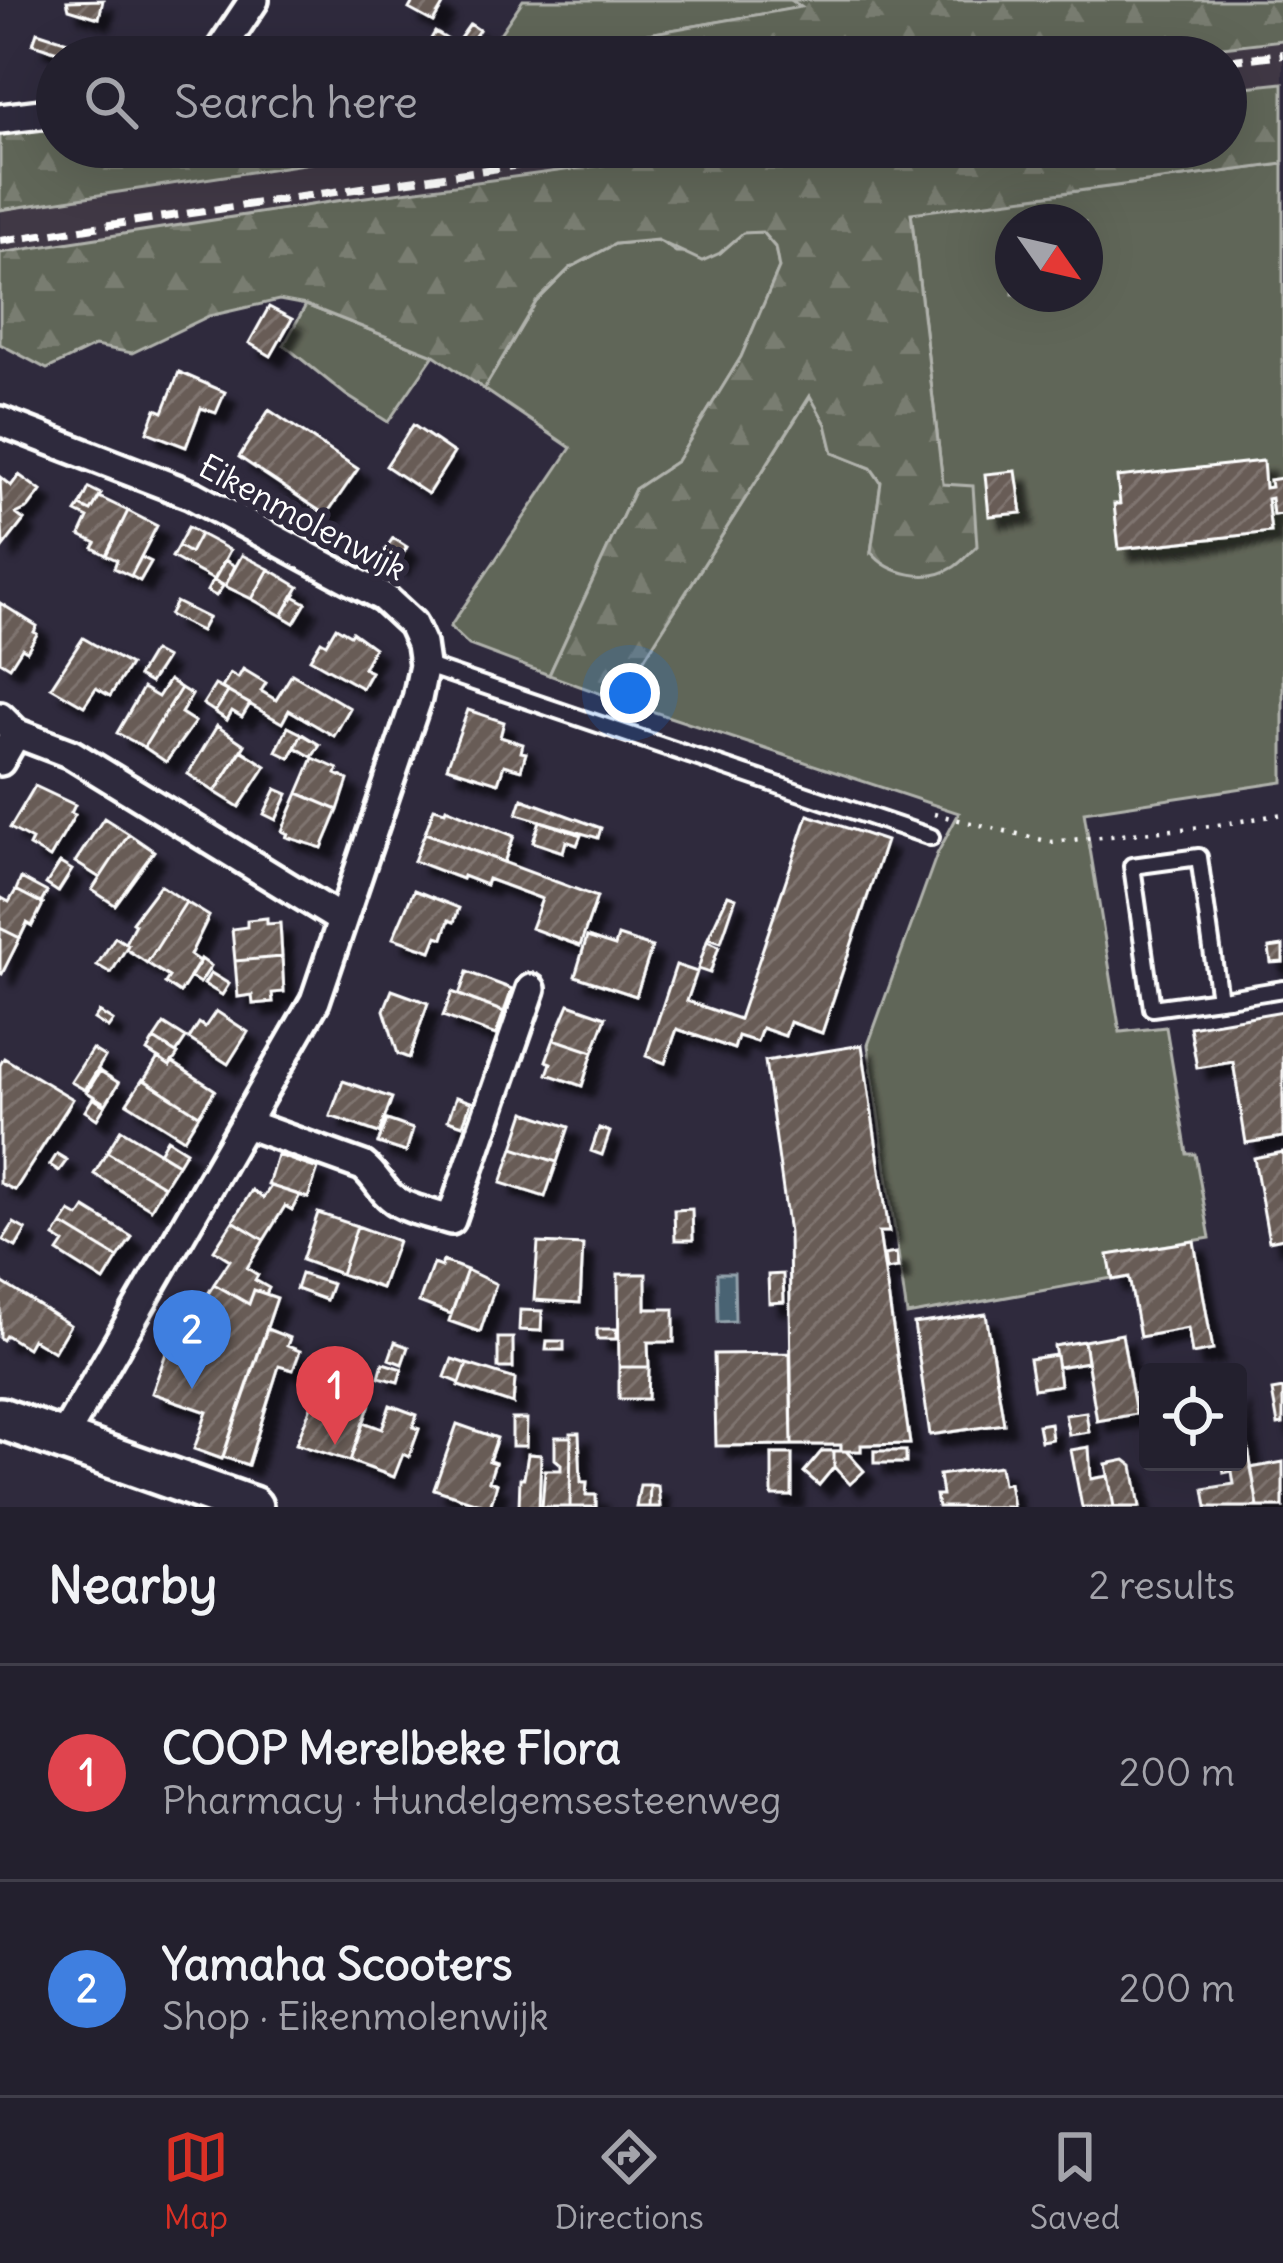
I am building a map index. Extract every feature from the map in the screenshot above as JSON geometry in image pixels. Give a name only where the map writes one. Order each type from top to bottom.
[{"type":"main road","points":[[0,1418],[212,1500],[252,1507]]},
{"type":"street","points":[[230,36],[254,0]]},
{"type":"street","points":[[0,119],[36,115]]},
{"type":"street","name":"Eikenmolenwijk","points":[[0,421],[192,495],[383,597],[412,624],[424,665]]},
{"type":"street","points":[[62,1440],[315,1000],[417,699],[424,665]]},
{"type":"street","points":[[0,760],[8,725],[70,754],[342,920]]},
{"type":"street","points":[[245,1124],[363,1166],[375,1174],[387,1195],[451,1220],[531,989]]},
{"type":"lane","points":[[424,665],[931,837]]},
{"type":"lane","points":[[1219,999],[1199,857],[1132,866],[1152,1008],[1219,999],[1283,989]]},
{"type":"path","points":[[934,814],[1051,842],[1283,814]]},
{"type":"shaded area","points":[[1283,40],[1283,83],[1247,87],[1247,44]]},
{"type":"shaded area","points":[[277,168],[580,168],[0,253],[0,210]]},
{"type":"green space","points":[[523,0],[791,0],[803,7],[638,36],[498,36]]},
{"type":"green space","points":[[791,0],[1283,0],[1283,40],[1247,44],[1247,36],[637,36],[801,7]]},
{"type":"green space","points":[[1283,83],[1283,164],[911,213],[943,484],[973,486],[977,546],[954,567],[933,575],[899,571],[879,560],[871,552],[881,482],[871,468],[833,453],[826,424],[810,396],[618,700],[549,675],[635,489],[677,461],[741,357],[779,268],[775,247],[762,232],[743,233],[702,261],[657,240],[615,244],[570,268],[536,302],[484,389],[434,355],[306,305],[279,300],[209,316],[132,353],[95,346],[47,369],[0,344],[0,253],[580,168],[1247,168],[1247,87]]},
{"type":"green space","points":[[36,130],[36,168],[277,168],[0,210],[0,135]]},
{"type":"green space","points":[[1283,164],[1283,782],[1084,812],[1120,1032],[1166,1027],[1187,1154],[1195,1154],[1210,1238],[1109,1255],[1112,1278],[907,1315],[868,1045],[937,854],[959,813],[618,700],[811,395],[826,424],[833,453],[871,468],[881,483],[871,552],[943,484],[911,212]]},
{"type":"green space","points":[[743,232],[762,232],[775,247],[779,268],[741,357],[677,461],[635,489],[549,675],[469,645],[450,627],[571,448],[484,389],[536,302],[570,268],[615,244],[658,240],[676,252],[720,253]]},
{"type":"green space","points":[[306,305],[434,355],[388,422],[284,345]]},
{"type":"water","points":[[717,1273],[734,1273],[735,1321],[718,1322]]},
{"type":"building","points":[[103,0],[99,18],[69,9],[67,1]]},
{"type":"building","points":[[414,0],[443,5],[433,22],[409,9]]},
{"type":"building","points":[[470,24],[479,30],[475,36],[461,36]]},
{"type":"building","points":[[269,307],[292,319],[271,356],[249,343]]},
{"type":"building","points":[[179,372],[225,392],[216,413],[201,408],[186,447],[147,432],[156,409],[163,412]]},
{"type":"building","points":[[269,410],[358,469],[326,515],[239,457]]},
{"type":"building","points":[[413,425],[454,453],[428,494],[386,466]]},
{"type":"building","points":[[1263,461],[1265,488],[1271,487],[1270,480],[1282,478],[1283,514],[1273,515],[1271,498],[1267,499],[1271,532],[1119,549],[1114,504],[1120,504],[1117,477]]},
{"type":"building","points":[[1016,471],[1022,513],[989,516],[985,474]]},
{"type":"building","points":[[19,475],[41,491],[28,508],[16,514],[24,520],[3,547],[0,477],[11,486]]},
{"type":"building","points":[[89,488],[101,494],[91,511],[80,506]]},
{"type":"building","points":[[99,497],[128,511],[106,555],[80,535],[88,518],[76,512],[80,506],[91,511]]},
{"type":"building","points":[[128,511],[157,526],[131,576],[114,568],[117,560],[106,555]]},
{"type":"building","points":[[188,527],[200,534],[190,553],[178,546]]},
{"type":"building","points":[[200,534],[230,550],[214,580],[172,557],[178,546],[190,553]]},
{"type":"building","points":[[393,538],[407,547],[397,564],[382,554]]},
{"type":"building","points":[[242,555],[269,569],[252,599],[225,586]]},
{"type":"building","points":[[141,557],[151,562],[140,581],[131,576]]},
{"type":"building","points":[[225,560],[235,566],[225,586],[214,580]]},
{"type":"building","points":[[269,569],[299,587],[282,616],[252,599]]},
{"type":"building","points":[[213,580],[223,586],[216,596],[207,591]]},
{"type":"building","points":[[293,596],[306,603],[294,623],[282,616]]},
{"type":"building","points":[[176,602],[208,618],[201,631],[169,615]]},
{"type":"building","points":[[0,603],[37,626],[27,651],[22,648],[10,667],[0,661]]},
{"type":"building","points":[[336,627],[374,648],[363,668],[371,672],[362,688],[310,659]]},
{"type":"building","points":[[83,638],[130,665],[110,696],[96,688],[84,706],[51,687]]},
{"type":"building","points":[[153,651],[166,658],[150,683],[138,676]]},
{"type":"building","points":[[243,669],[266,683],[261,691],[276,700],[292,674],[350,708],[334,736],[289,710],[282,723],[222,688],[230,673],[238,678]]},
{"type":"building","points":[[169,680],[181,688],[144,747],[117,733],[143,688],[158,697]]},
{"type":"building","points":[[215,685],[228,692],[215,712],[203,704]]},
{"type":"building","points":[[181,688],[192,695],[181,713],[195,722],[166,762],[144,747]]},
{"type":"building","points":[[228,692],[250,704],[242,717],[232,711],[227,720],[215,712]]},
{"type":"building","points":[[468,710],[504,722],[500,737],[523,744],[521,752],[526,753],[521,770],[504,765],[498,783],[447,767]]},
{"type":"building","points":[[217,726],[245,745],[215,792],[188,774]]},
{"type":"building","points":[[288,727],[302,734],[290,758],[276,751]]},
{"type":"building","points":[[302,734],[320,745],[312,757],[295,747]]},
{"type":"building","points":[[241,750],[266,766],[239,807],[215,792]]},
{"type":"building","points":[[313,758],[338,769],[336,774],[348,780],[338,810],[298,793]]},
{"type":"building","points":[[35,786],[75,805],[71,813],[75,815],[50,858],[10,828]]},
{"type":"building","points":[[276,789],[288,794],[276,820],[264,814]]},
{"type":"building","points":[[298,793],[338,810],[322,848],[286,837],[282,831]]},
{"type":"building","points":[[522,799],[601,828],[598,838],[517,814]]},
{"type":"building","points":[[434,808],[446,808],[514,836],[504,862],[425,833]]},
{"type":"building","points":[[808,815],[886,841],[822,1033],[790,1022],[785,1036],[762,1028],[757,1042],[738,1036],[734,1049],[677,1029],[665,1063],[646,1056],[676,965],[697,972],[687,1001],[739,1019]]},
{"type":"building","points":[[104,818],[129,834],[100,878],[75,862]]},
{"type":"building","points":[[540,821],[581,835],[577,845],[566,841],[563,852],[533,842]]},
{"type":"building","points":[[425,833],[597,897],[580,946],[531,928],[542,899],[488,879],[486,885],[414,861]]},
{"type":"building","points":[[129,834],[154,851],[115,905],[92,890]]},
{"type":"building","points":[[60,863],[72,870],[58,892],[46,884]]},
{"type":"building","points":[[21,878],[47,892],[41,903],[16,890]]},
{"type":"building","points":[[160,885],[186,902],[147,963],[126,949],[125,943],[132,922]]},
{"type":"building","points":[[16,890],[43,904],[20,938],[0,928],[0,897],[9,902]]},
{"type":"building","points":[[414,890],[459,908],[431,951],[393,938]]},
{"type":"building","points":[[728,895],[736,898],[721,942],[708,938]]},
{"type":"building","points":[[186,902],[209,916],[190,955],[200,962],[180,993],[165,983],[169,977],[147,963]]},
{"type":"building","points":[[267,918],[267,924],[280,923],[282,957],[235,961],[232,929],[247,927],[247,920]]},
{"type":"building","points":[[0,928],[20,938],[2,974],[0,973]]},
{"type":"building","points":[[618,936],[652,947],[636,996],[575,976],[587,937],[615,946]]},
{"type":"building","points":[[115,937],[128,945],[111,973],[97,965]]},
{"type":"building","points":[[707,941],[719,946],[710,973],[698,969]]},
{"type":"building","points":[[1283,946],[1283,962],[1271,963],[1269,948]]},
{"type":"building","points":[[282,957],[284,992],[272,993],[273,1002],[253,1004],[252,995],[238,997],[235,961]]},
{"type":"building","points":[[201,959],[211,966],[200,983],[190,977]]},
{"type":"building","points":[[467,972],[512,989],[504,1012],[459,995]]},
{"type":"building","points":[[211,973],[229,984],[222,995],[204,984]]},
{"type":"building","points":[[392,990],[428,1003],[409,1058],[398,1054],[384,1010]]},
{"type":"building","points":[[452,992],[504,1012],[496,1035],[443,1016]]},
{"type":"building","points":[[569,1004],[606,1017],[593,1052],[554,1039]]},
{"type":"building","points":[[216,1011],[248,1032],[228,1064],[189,1039],[199,1023],[205,1027]]},
{"type":"building","points":[[1283,1011],[1283,1137],[1246,1143],[1233,1062],[1197,1068],[1190,1027]]},
{"type":"building","points":[[99,1012],[113,1021],[108,1028],[94,1019]]},
{"type":"building","points":[[164,1024],[186,1038],[176,1053],[154,1039]]},
{"type":"building","points":[[154,1039],[178,1054],[170,1066],[147,1051]]},
{"type":"building","points":[[554,1039],[593,1052],[582,1086],[547,1074]]},
{"type":"building","points":[[862,1045],[889,1232],[879,1232],[910,1444],[861,1445],[861,1451],[841,1451],[841,1445],[792,1445],[789,1233],[765,1061]]},
{"type":"building","points":[[92,1049],[105,1057],[85,1090],[71,1082]]},
{"type":"building","points":[[4,1058],[73,1099],[15,1190],[0,1183],[0,1065]]},
{"type":"building","points":[[158,1058],[215,1090],[199,1115],[144,1080]]},
{"type":"building","points":[[100,1071],[119,1083],[106,1104],[87,1092]]},
{"type":"building","points":[[143,1079],[199,1115],[184,1139],[127,1103]]},
{"type":"building","points":[[343,1081],[392,1098],[379,1133],[330,1116]]},
{"type":"building","points":[[456,1097],[471,1102],[463,1125],[448,1120]]},
{"type":"building","points":[[93,1098],[105,1106],[97,1119],[85,1111]]},
{"type":"building","points":[[525,1112],[569,1127],[557,1162],[513,1148]]},
{"type":"building","points":[[387,1120],[413,1129],[406,1152],[378,1143]]},
{"type":"building","points":[[599,1128],[610,1132],[602,1155],[591,1151]]},
{"type":"building","points":[[121,1129],[178,1164],[164,1186],[107,1152]]},
{"type":"building","points":[[167,1139],[186,1151],[178,1164],[159,1153]]},
{"type":"building","points":[[513,1148],[557,1162],[545,1197],[501,1183]]},
{"type":"building","points":[[107,1152],[164,1186],[151,1209],[94,1174]]},
{"type":"building","points":[[1283,1152],[1283,1238],[1269,1241],[1254,1158]]},
{"type":"building","points":[[57,1154],[67,1160],[59,1171],[50,1165]]},
{"type":"building","points":[[277,1155],[318,1169],[308,1198],[268,1185]]},
{"type":"building","points":[[271,1186],[300,1195],[292,1210],[285,1206],[264,1240],[233,1221],[252,1190],[263,1198]]},
{"type":"building","points":[[85,1208],[132,1237],[118,1258],[62,1224],[70,1212],[79,1217]]},
{"type":"building","points":[[692,1209],[693,1240],[675,1240],[674,1210]]},
{"type":"building","points":[[318,1213],[357,1226],[341,1274],[302,1260]]},
{"type":"building","points":[[233,1221],[264,1240],[247,1268],[269,1288],[266,1294],[254,1290],[249,1304],[214,1284],[230,1260],[214,1250]]},
{"type":"building","points":[[14,1223],[26,1230],[16,1247],[3,1240]]},
{"type":"building","points":[[62,1224],[118,1258],[104,1281],[58,1252],[64,1243],[54,1237]]},
{"type":"building","points":[[357,1226],[398,1241],[381,1288],[341,1274]]},
{"type":"building","points":[[1194,1241],[1213,1350],[1192,1354],[1188,1328],[1140,1337],[1129,1277],[1113,1280],[1108,1255]]},
{"type":"building","points":[[538,1243],[583,1245],[580,1303],[534,1300]]},
{"type":"building","points":[[896,1253],[898,1268],[886,1270],[884,1255]]},
{"type":"building","points":[[443,1261],[467,1270],[451,1314],[419,1302],[433,1264],[441,1267]]},
{"type":"building","points":[[467,1270],[496,1284],[480,1332],[449,1321]]},
{"type":"building","points":[[301,1274],[332,1284],[326,1300],[296,1289]]},
{"type":"building","points":[[618,1274],[646,1274],[646,1309],[674,1309],[674,1342],[648,1342],[649,1367],[619,1367]]},
{"type":"building","points":[[783,1274],[784,1302],[769,1303],[768,1275]]},
{"type":"building","points":[[0,1281],[70,1325],[54,1352],[32,1339],[27,1348],[6,1335],[0,1338]]},
{"type":"building","points":[[214,1284],[249,1304],[254,1290],[277,1298],[222,1459],[194,1449],[207,1412],[152,1393],[178,1319],[190,1300],[200,1307]]},
{"type":"building","points":[[520,1310],[542,1311],[541,1331],[519,1330]]},
{"type":"building","points":[[986,1314],[1004,1424],[930,1435],[914,1324]]},
{"type":"building","points":[[267,1329],[290,1338],[287,1346],[300,1351],[293,1370],[279,1366],[248,1465],[223,1457]]},
{"type":"building","points":[[597,1329],[616,1329],[616,1339],[597,1339]]},
{"type":"building","points":[[1122,1334],[1136,1414],[1097,1421],[1084,1341]]},
{"type":"building","points":[[498,1338],[513,1338],[513,1368],[498,1368]]},
{"type":"building","points":[[547,1341],[564,1341],[564,1350],[546,1350]]},
{"type":"building","points":[[1084,1341],[1087,1362],[1058,1367],[1054,1346]]},
{"type":"building","points":[[395,1342],[408,1347],[402,1364],[389,1359]]},
{"type":"building","points":[[790,1353],[792,1445],[716,1446],[714,1354]]},
{"type":"building","points":[[1056,1355],[1060,1385],[1034,1389],[1029,1359]]},
{"type":"building","points":[[452,1359],[467,1364],[460,1383],[445,1377]]},
{"type":"building","points":[[383,1363],[402,1369],[398,1382],[379,1377]]},
{"type":"building","points":[[467,1364],[515,1379],[513,1404],[459,1386]]},
{"type":"building","points":[[619,1367],[649,1367],[648,1399],[619,1399]]},
{"type":"building","points":[[319,1387],[353,1399],[355,1393],[372,1398],[350,1461],[296,1444]]},
{"type":"building","points":[[1283,1389],[1283,1424],[1278,1425],[1272,1391]]},
{"type":"building","points":[[390,1405],[417,1415],[413,1427],[419,1429],[409,1457],[403,1454],[394,1477],[350,1461],[363,1422],[382,1429]]},
{"type":"building","points":[[1086,1412],[1089,1432],[1069,1435],[1065,1415]]},
{"type":"building","points":[[512,1419],[527,1419],[526,1446],[512,1446]]},
{"type":"building","points":[[1050,1423],[1052,1439],[1041,1441],[1038,1425]]},
{"type":"building","points":[[457,1424],[497,1438],[489,1461],[495,1463],[489,1481],[497,1484],[490,1507],[434,1489]]},
{"type":"building","points":[[571,1433],[579,1433],[581,1482],[587,1482],[586,1495],[596,1495],[596,1507],[570,1507]]},
{"type":"building","points":[[555,1437],[571,1437],[570,1507],[542,1507],[545,1470],[561,1470],[555,1459]]},
{"type":"building","points":[[1089,1447],[1091,1479],[1108,1476],[1114,1507],[1082,1507],[1071,1450]]},
{"type":"building","points":[[1247,1448],[1258,1507],[1207,1507],[1204,1489],[1234,1484],[1232,1471],[1247,1471]]},
{"type":"building","points":[[822,1451],[834,1451],[834,1467],[819,1485],[804,1472]]},
{"type":"building","points":[[834,1451],[846,1451],[864,1471],[850,1484],[834,1467]]},
{"type":"building","points":[[874,1451],[906,1451],[906,1463],[874,1463]]},
{"type":"building","points":[[528,1454],[541,1455],[539,1507],[519,1507],[520,1478],[524,1478]]},
{"type":"building","points":[[772,1454],[792,1454],[792,1496],[772,1496]]},
{"type":"building","points":[[1125,1460],[1133,1466],[1140,1507],[1114,1507],[1106,1464]]},
{"type":"building","points":[[1283,1462],[1283,1507],[1258,1507],[1251,1468]]},
{"type":"building","points":[[1000,1466],[1013,1507],[938,1507],[936,1495],[942,1495],[939,1475]]},
{"type":"building","points":[[640,1485],[650,1485],[649,1507],[636,1507]]},
{"type":"building","points":[[650,1485],[658,1486],[660,1507],[649,1507]]},
{"type":"railway","points":[[1247,58],[1283,54]]},
{"type":"railway","points":[[0,241],[499,168]]},
{"type":"place","name":"Yamaha Scooters","points":[[192,1389]]},
{"type":"place","name":"COOP Merelbeke Flora","points":[[335,1445]]}]
